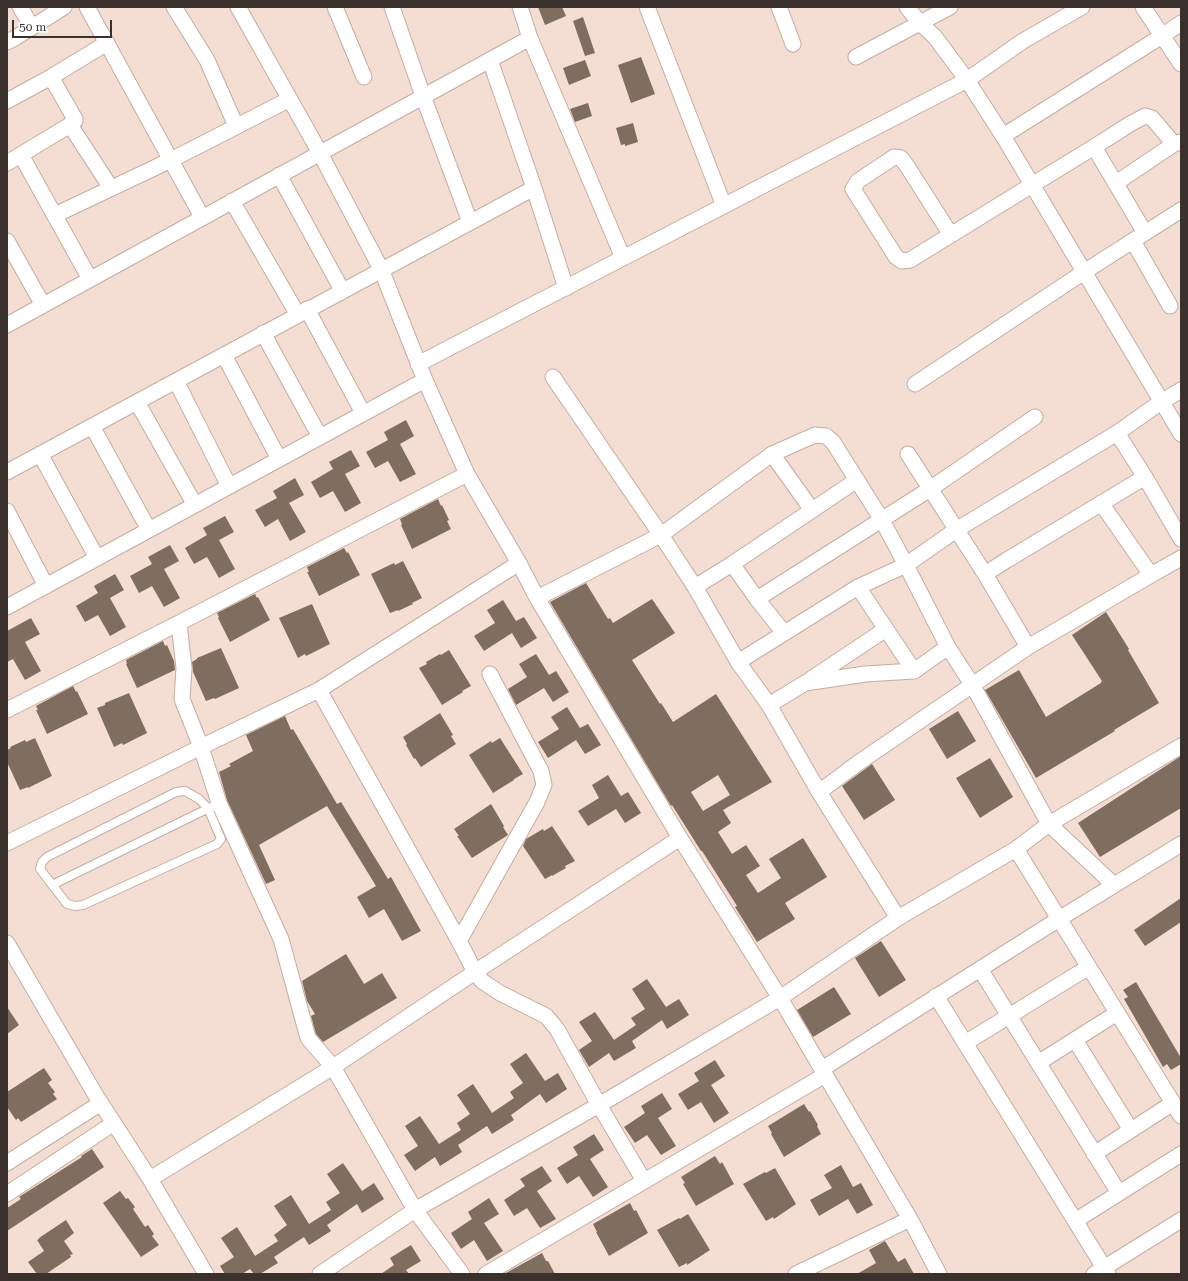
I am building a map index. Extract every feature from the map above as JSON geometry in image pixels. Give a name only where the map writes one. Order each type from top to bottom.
[{"type":"street","points":[[20,7],[32,27]]},
{"type":"street","points":[[7,42],[64,7]]},
{"type":"street","points":[[87,7],[202,217]]},
{"type":"street","points":[[174,7],[207,60],[236,126]]},
{"type":"street","points":[[238,7],[320,153],[382,269],[418,364],[467,474],[519,563],[537,598],[680,838],[780,998],[910,1219],[939,1274]]},
{"type":"street","points":[[335,7],[364,77]]},
{"type":"street","points":[[392,7],[423,96],[470,222]]},
{"type":"street","points":[[520,7],[530,38],[623,258]]},
{"type":"street","points":[[647,7],[724,206]]},
{"type":"street","points":[[779,7],[794,44]]},
{"type":"street","points":[[907,7],[919,22],[935,37],[967,80],[1003,136],[1181,434]]},
{"type":"street","points":[[856,57],[919,22],[950,7]]},
{"type":"street","points":[[418,364],[967,80],[1066,11],[1082,7]]},
{"type":"street","points":[[1143,7],[1181,64]]},
{"type":"street","points":[[1003,136],[1181,23]]},
{"type":"street","points":[[7,325],[530,38]]},
{"type":"street","points":[[7,101],[51,77],[107,42]]},
{"type":"street","points":[[490,60],[534,188],[566,288]]},
{"type":"street","points":[[7,163],[74,123],[75,119],[51,77]]},
{"type":"street","points":[[55,215],[171,160],[290,99]]},
{"type":"street","points":[[951,235],[901,158],[894,157],[858,181],[853,189],[896,257],[902,261],[910,260],[1032,186],[1130,124],[1145,116],[1152,118],[1178,143],[1116,183]]},
{"type":"street","points":[[70,125],[111,188]]},
{"type":"street","points":[[1094,147],[1116,183],[1170,306]]},
{"type":"street","points":[[21,155],[90,279]]},
{"type":"street","points":[[278,175],[342,290]]},
{"type":"street","points":[[7,472],[342,290],[534,188]]},
{"type":"street","points":[[232,202],[302,312],[363,413]]},
{"type":"street","points":[[916,384],[1084,272],[1181,210]]},
{"type":"street","points":[[7,241],[43,305]]},
{"type":"street","points":[[263,333],[320,437]]},
{"type":"street","points":[[224,354],[279,459]]},
{"type":"street","points":[[553,377],[695,587],[738,662],[769,705],[819,792],[898,918]]},
{"type":"street","points":[[7,607],[425,380]]},
{"type":"street","points":[[176,381],[229,486]]},
{"type":"street","points":[[738,662],[858,587],[906,565],[956,530],[1117,433],[1181,390]]},
{"type":"street","points":[[137,402],[195,505]]},
{"type":"street","points":[[757,599],[930,489],[1036,417]]},
{"type":"street","points":[[92,426],[149,530]]},
{"type":"street","points":[[1117,433],[1145,477],[1181,539]]},
{"type":"street","points":[[537,598],[661,535],[772,454],[815,435],[826,436],[833,442],[882,520],[948,647],[973,686],[1049,824],[1114,885]]},
{"type":"street","points":[[40,454],[97,558]]},
{"type":"street","points":[[772,454],[812,510]]},
{"type":"street","points":[[908,454],[985,574],[1028,647]]},
{"type":"street","points":[[7,710],[467,474]]},
{"type":"street","points":[[985,574],[1145,477]]},
{"type":"street","points":[[695,587],[732,564],[857,480]]},
{"type":"street","points":[[1100,503],[1151,575]]},
{"type":"street","points":[[7,511],[46,586]]},
{"type":"street","points":[[819,792],[858,763],[973,686],[1028,647],[1181,558]]},
{"type":"street","points":[[7,843],[319,690],[519,563]]},
{"type":"street","points":[[732,564],[784,633]]},
{"type":"street","points":[[858,587],[914,671]]},
{"type":"street","points":[[179,623],[184,668],[182,698],[201,747],[213,806],[281,939],[308,1038],[333,1067],[415,1210],[462,1274]]},
{"type":"street","points":[[769,705],[886,629]]},
{"type":"street","points":[[805,683],[865,674],[914,671],[948,647]]},
{"type":"street","points":[[459,941],[544,785],[541,771],[490,674]]},
{"type":"street","points":[[319,690],[475,972],[482,981],[500,993],[516,1002],[533,1008],[546,1016],[557,1028],[599,1105],[644,1181]]},
{"type":"street","points":[[320,1274],[415,1210],[599,1105],[780,998],[898,918],[1016,849],[1049,824],[1181,746]]},
{"type":"street","points":[[150,1179],[333,1067],[680,838]]},
{"type":"street","points":[[486,1274],[644,1181],[823,1072],[936,996],[1181,844]]},
{"type":"street","points":[[1016,849],[1181,1116]]},
{"type":"street","points":[[7,943],[101,1103],[150,1179],[206,1274]]},
{"type":"street","points":[[965,1043],[1089,967]]},
{"type":"street","points":[[980,969],[1118,1193]]},
{"type":"street","points":[[936,996],[1075,1220],[1102,1272],[1181,1220]]},
{"type":"street","points":[[1038,1063],[1117,1013]]},
{"type":"street","points":[[1075,1040],[1131,1130]]},
{"type":"street","points":[[7,1163],[101,1103]]},
{"type":"street","points":[[1094,1154],[1173,1103]]},
{"type":"street","points":[[7,1194],[114,1123]]},
{"type":"street","points":[[1075,1220],[1181,1154]]},
{"type":"street","points":[[796,1274],[910,1219]]},
{"type":"lane","points":[[185,790],[213,806],[221,838],[217,844],[83,905],[75,906],[68,904],[40,870],[42,862],[47,857],[176,792],[185,790]]},
{"type":"lane","points":[[52,885],[213,806]]},
{"type":"building","points":[[538,7],[562,7],[566,16],[545,25]]},
{"type":"building","points":[[583,17],[595,53],[585,56],[573,21]]},
{"type":"building","points":[[641,57],[655,94],[631,103],[618,65]]},
{"type":"building","points":[[585,60],[591,76],[569,85],[563,68]]},
{"type":"building","points":[[588,103],[592,116],[575,122],[570,109]]},
{"type":"building","points":[[633,123],[638,142],[625,146],[625,144],[621,145],[616,128]]},
{"type":"building","points":[[406,420],[414,436],[400,444],[416,474],[400,482],[388,461],[375,468],[366,452],[388,440],[384,432]]},
{"type":"building","points":[[351,450],[360,466],[345,474],[361,503],[345,512],[333,491],[320,498],[311,482],[333,469],[329,462]]},
{"type":"building","points":[[295,478],[304,495],[289,503],[306,532],[290,541],[278,519],[265,527],[255,510],[277,498],[273,491]]},
{"type":"building","points":[[438,499],[449,520],[447,521],[451,529],[412,549],[401,525],[400,519]]},
{"type":"building","points":[[225,516],[234,532],[219,540],[235,569],[219,578],[207,557],[194,564],[185,548],[207,535],[203,528]]},
{"type":"building","points":[[170,545],[179,561],[164,569],[180,598],[164,607],[152,586],[139,593],[130,576],[152,564],[148,557]]},
{"type":"building","points":[[344,548],[347,553],[348,552],[360,575],[319,596],[307,572],[309,572],[307,567]]},
{"type":"building","points":[[403,561],[422,598],[412,603],[413,604],[390,613],[371,574],[394,563],[395,565]]},
{"type":"building","points":[[115,574],[124,590],[110,598],[126,627],[110,636],[98,615],[85,622],[76,606],[98,593],[94,586]]},
{"type":"building","points":[[586,583],[608,619],[610,618],[613,623],[652,599],[675,633],[632,660],[660,704],[661,703],[673,722],[716,694],[772,782],[723,810],[731,823],[718,832],[732,854],[746,845],[760,866],[746,875],[758,893],[781,878],[769,859],[803,838],[827,877],[785,903],[795,919],[757,942],[735,907],[737,906],[672,805],[671,806],[550,602]],"holes":[[[718,775],[730,795],[703,811],[691,792]]]},
{"type":"building","points":[[255,594],[270,620],[230,642],[217,613]]},
{"type":"building","points":[[503,600],[516,621],[524,617],[537,638],[521,648],[512,633],[484,651],[474,636],[495,623],[487,610]]},
{"type":"building","points":[[312,604],[330,644],[306,656],[305,654],[298,658],[279,618]]},
{"type":"building","points":[[1106,612],[1129,649],[1128,650],[1159,703],[1036,778],[985,690],[1019,670],[1046,717],[1101,683],[1102,681],[1072,635]]},
{"type":"building","points":[[31,618],[40,634],[25,642],[41,671],[25,680],[13,659],[7,662],[7,631]]},
{"type":"building","points":[[163,641],[165,646],[167,645],[174,661],[175,670],[137,688],[126,664],[126,660]]},
{"type":"building","points":[[221,648],[239,688],[215,699],[206,701],[193,672],[192,662],[197,658]]},
{"type":"building","points":[[449,650],[471,686],[442,705],[419,668],[427,664],[426,662]]},
{"type":"building","points":[[536,654],[549,675],[556,671],[569,692],[553,702],[544,688],[516,705],[508,689],[527,677],[519,664]]},
{"type":"building","points":[[73,686],[88,714],[47,734],[36,710],[38,710],[36,706]]},
{"type":"building","points":[[129,693],[147,733],[123,745],[122,743],[114,747],[97,708]]},
{"type":"building","points":[[567,707],[580,728],[588,724],[601,745],[585,754],[576,740],[548,758],[538,742],[559,729],[551,717]]},
{"type":"building","points":[[958,711],[976,741],[947,759],[929,729]]},
{"type":"building","points":[[440,713],[453,735],[451,736],[456,744],[421,767],[415,758],[414,759],[403,737]]},
{"type":"building","points":[[285,716],[291,730],[293,729],[337,804],[341,802],[388,879],[391,877],[421,931],[402,941],[384,909],[369,918],[357,897],[376,886],[327,806],[259,845],[275,880],[266,884],[227,800],[219,772],[231,766],[229,764],[253,751],[246,735]]},
{"type":"building","points":[[35,738],[52,776],[28,788],[20,790],[7,762],[7,750],[25,740],[26,742]]},
{"type":"building","points":[[500,738],[523,774],[493,793],[469,755],[491,741],[492,743]]},
{"type":"building","points":[[1181,756],[1181,808],[1100,857],[1078,823]]},
{"type":"building","points":[[990,758],[1013,797],[980,818],[956,778]]},
{"type":"building","points":[[872,764],[895,800],[864,820],[842,786]]},
{"type":"building","points":[[608,775],[621,796],[628,792],[641,813],[625,823],[616,809],[588,826],[578,811],[599,798],[592,785]]},
{"type":"building","points":[[491,804],[508,835],[472,858],[454,829]]},
{"type":"building","points":[[552,826],[575,861],[565,866],[566,868],[545,879],[523,846],[526,839],[543,829],[544,831]]},
{"type":"building","points":[[1181,898],[1181,922],[1145,946],[1134,930]]},
{"type":"building","points":[[881,941],[906,980],[879,997],[855,958]]},
{"type":"building","points":[[346,954],[364,984],[382,973],[397,998],[323,1042],[316,1034],[311,1016],[315,1014],[307,1001],[302,981]]},
{"type":"building","points":[[647,979],[666,1007],[679,999],[689,1015],[667,1029],[662,1020],[632,1041],[636,1048],[614,1061],[609,1053],[589,1067],[579,1050],[592,1041],[579,1022],[595,1012],[614,1040],[636,1025],[631,1018],[645,1009],[632,989]]},
{"type":"building","points":[[1136,982],[1181,1058],[1181,1064],[1171,1070],[1167,1064],[1163,1067],[1124,999],[1128,997],[1123,990]]},
{"type":"building","points":[[834,987],[851,1014],[813,1037],[797,1010]]},
{"type":"building","points":[[7,1007],[19,1025],[7,1034]]},
{"type":"building","points":[[526,1053],[545,1081],[558,1073],[567,1089],[546,1103],[540,1094],[511,1115],[514,1120],[492,1134],[487,1126],[458,1145],[462,1152],[440,1166],[435,1157],[415,1171],[404,1155],[418,1146],[405,1126],[420,1116],[439,1144],[461,1130],[457,1123],[470,1114],[457,1095],[473,1084],[492,1113],[514,1098],[510,1092],[523,1083],[510,1064]]},
{"type":"building","points":[[715,1060],[725,1076],[711,1085],[729,1113],[714,1123],[701,1102],[688,1110],[678,1094],[699,1081],[694,1073]]},
{"type":"building","points":[[44,1068],[52,1080],[48,1083],[55,1092],[53,1094],[57,1099],[21,1122],[18,1118],[16,1120],[7,1107],[7,1092]]},
{"type":"building","points":[[662,1093],[672,1109],[658,1118],[676,1146],[661,1155],[647,1135],[635,1143],[624,1127],[645,1113],[641,1106]]},
{"type":"building","points":[[804,1104],[818,1125],[817,1126],[821,1134],[784,1157],[768,1126]]},
{"type":"building","points":[[594,1134],[604,1150],[590,1159],[608,1187],[593,1197],[579,1176],[567,1184],[557,1168],[578,1155],[573,1147]]},
{"type":"building","points":[[92,1149],[104,1167],[7,1231],[7,1208],[21,1199],[19,1197]]},
{"type":"building","points":[[715,1156],[720,1164],[722,1162],[734,1184],[696,1206],[683,1184],[685,1183],[681,1177]]},
{"type":"building","points":[[343,1163],[362,1191],[374,1183],[384,1199],[362,1213],[357,1204],[327,1225],[331,1231],[309,1245],[304,1237],[274,1257],[278,1263],[260,1274],[254,1274],[250,1269],[242,1274],[225,1274],[220,1266],[234,1257],[221,1238],[237,1227],[255,1256],[278,1241],[274,1235],[287,1225],[274,1206],[291,1195],[309,1224],[331,1210],[326,1202],[340,1193],[327,1174]]},
{"type":"building","points":[[841,1165],[853,1187],[861,1183],[873,1205],[857,1214],[848,1199],[819,1216],[810,1200],[832,1188],[824,1175]]},
{"type":"building","points":[[542,1166],[552,1181],[537,1191],[556,1219],[540,1228],[527,1208],[514,1216],[504,1200],[525,1186],[520,1179]]},
{"type":"building","points":[[775,1168],[796,1204],[774,1219],[773,1217],[766,1221],[743,1184]]},
{"type":"building","points":[[120,1191],[135,1207],[133,1209],[145,1227],[148,1225],[154,1234],[152,1236],[159,1245],[141,1257],[103,1203]]},
{"type":"building","points":[[489,1198],[499,1214],[484,1223],[503,1251],[487,1261],[474,1240],[461,1249],[451,1233],[472,1219],[468,1212]]},
{"type":"building","points":[[630,1203],[634,1211],[636,1210],[648,1233],[609,1256],[593,1224]]},
{"type":"building","points":[[688,1214],[710,1250],[687,1265],[687,1263],[679,1267],[657,1230]]},
{"type":"building","points":[[66,1220],[74,1233],[64,1241],[73,1254],[70,1255],[71,1257],[46,1274],[37,1274],[28,1262],[44,1251],[37,1240]]},
{"type":"building","points":[[885,1241],[898,1262],[905,1258],[914,1274],[857,1274],[876,1263],[869,1250]]},
{"type":"building","points":[[411,1245],[421,1261],[406,1270],[409,1274],[381,1274],[394,1265],[390,1258]]},
{"type":"building","points":[[542,1253],[555,1274],[504,1274]]}]
